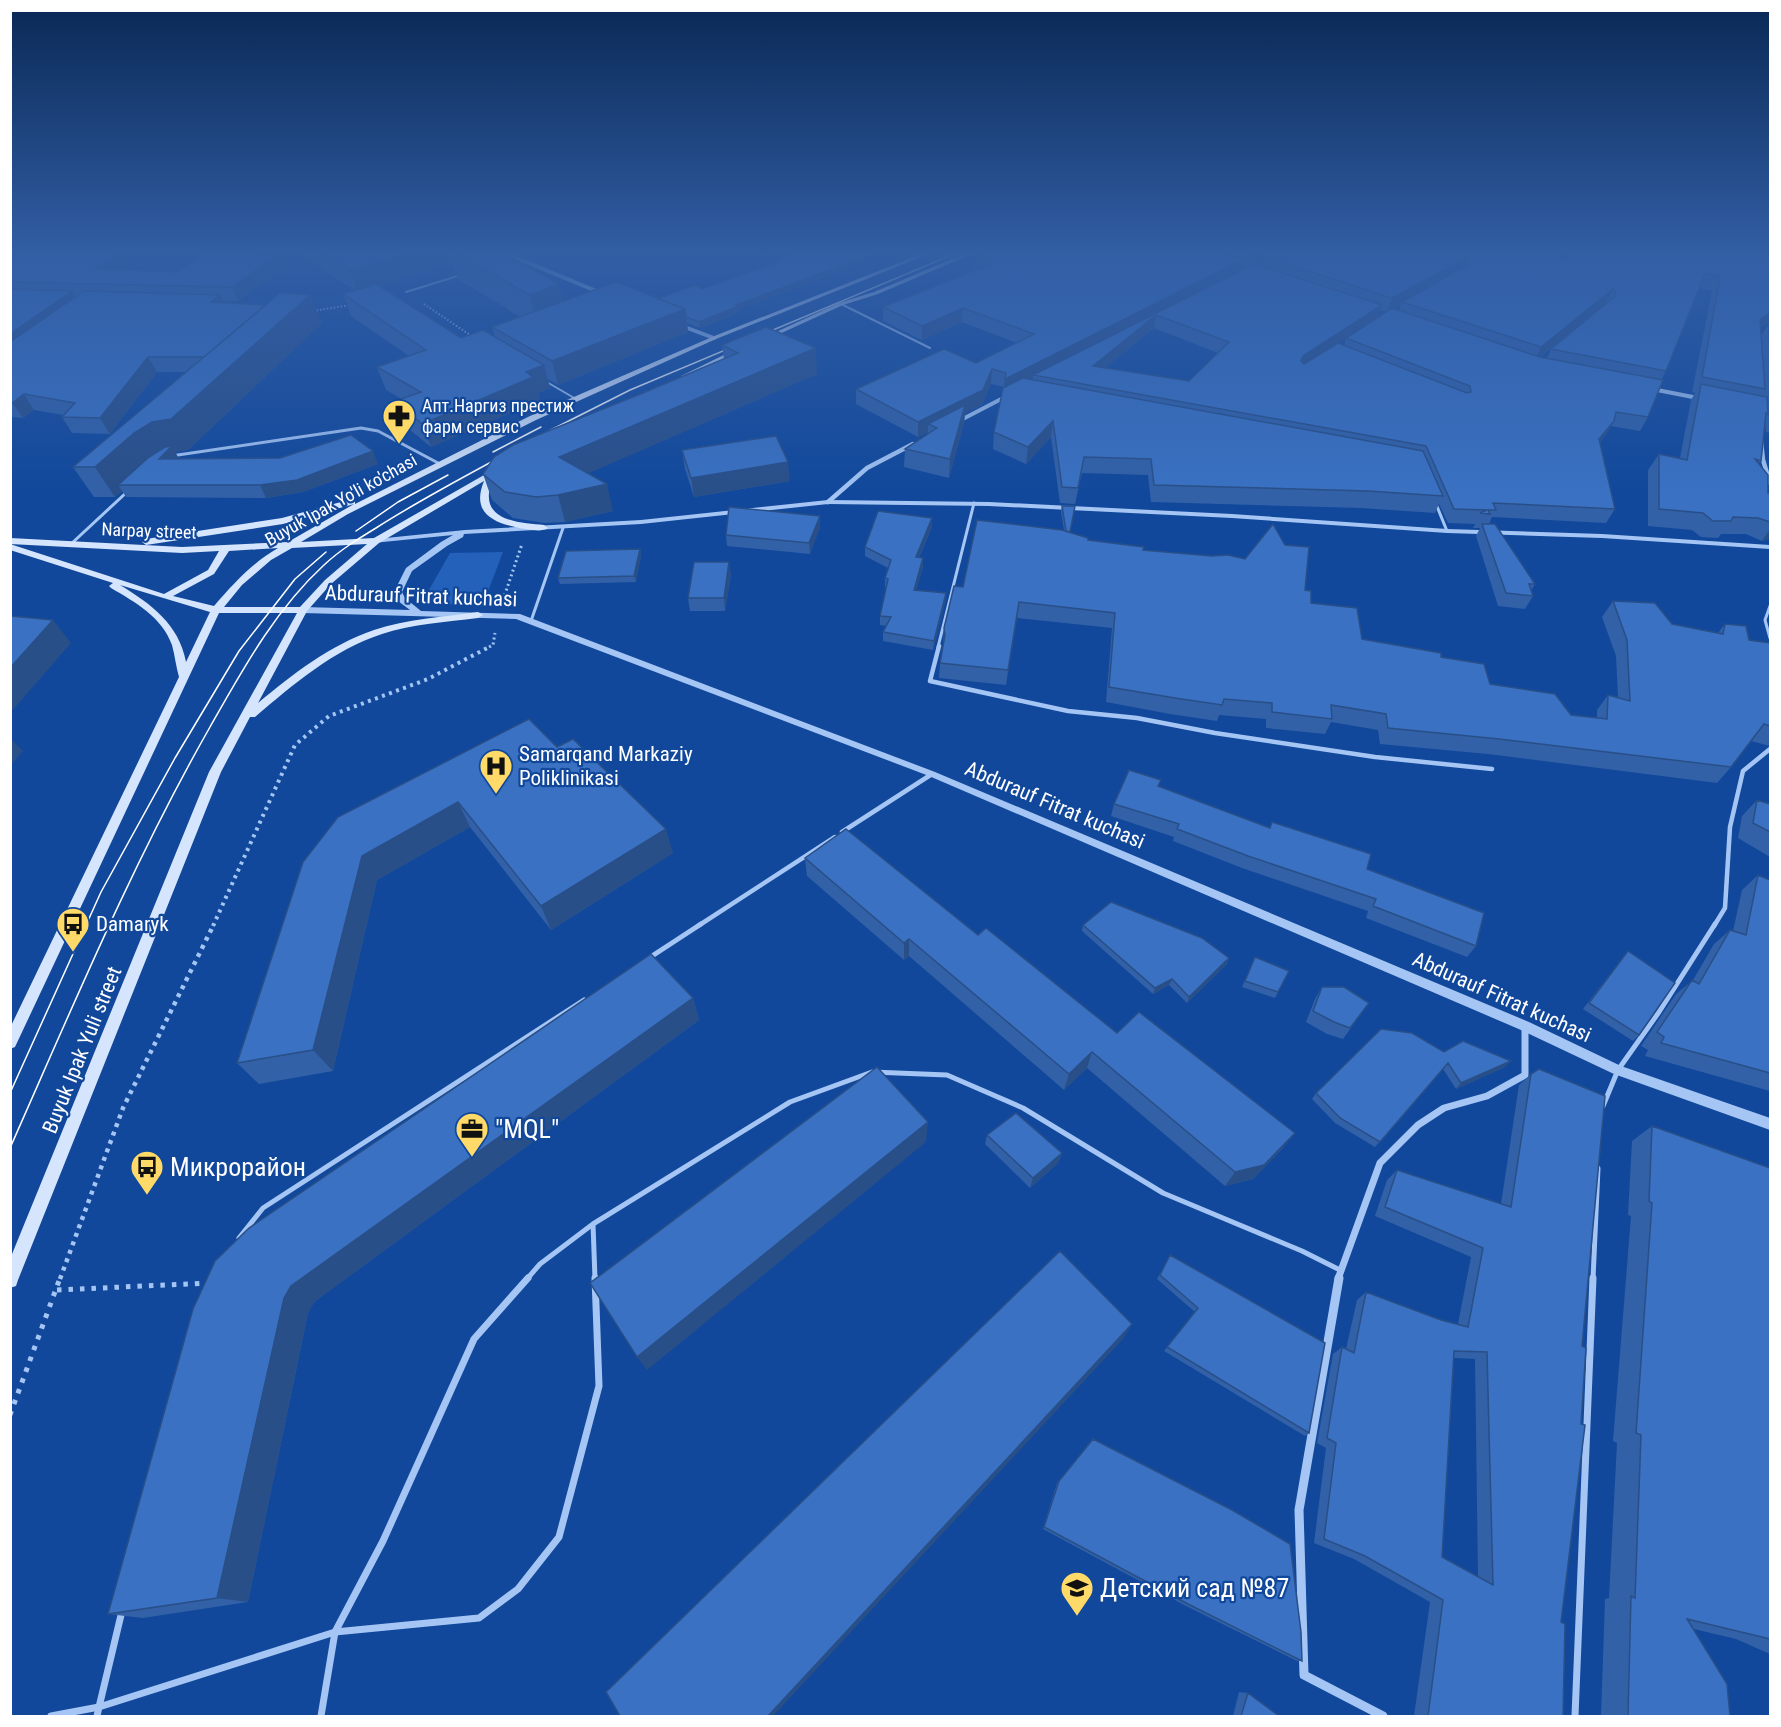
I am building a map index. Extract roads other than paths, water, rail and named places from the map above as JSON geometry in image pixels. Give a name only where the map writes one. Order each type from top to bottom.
[{"type":"main road","name":"Buyuk Ipak Yo'li ko'chasi","points":[[216,610],[239,583],[267,558],[345,512],[576,399],[723,335]]},
{"type":"main road","points":[[753,345],[775,335]]},
{"type":"main road","points":[[677,379],[742,350]]},
{"type":"main road","points":[[10,548],[165,597],[216,610],[303,610],[328,582],[376,541],[502,467]]},
{"type":"main road","points":[[491,473],[483,488],[483,497],[486,508],[495,520],[507,524],[544,528]]},
{"type":"main road","points":[[101,546],[177,539],[273,523],[385,492]]},
{"type":"main road","name":"Narpay street","points":[[10,541],[182,550],[376,541]]},
{"type":"main road","points":[[165,597],[211,572],[225,549]]},
{"type":"main road","points":[[95,575],[155,613],[171,630],[181,653],[183,676]]},
{"type":"main road","points":[[10,1043],[216,610]]},
{"type":"main road","name":"Buyuk Ipak Yuli street","points":[[10,1280],[215,772],[303,610]]},
{"type":"main road","points":[[245,718],[307,669],[336,651],[378,632],[478,615]]},
{"type":"street","points":[[705,335],[714,338]]},
{"type":"street","points":[[1641,387],[1700,398]]},
{"type":"street","points":[[948,426],[1009,395]]},
{"type":"street","points":[[1761,440],[1763,460],[1770,483]]},
{"type":"street","points":[[828,501],[867,468],[918,442]]},
{"type":"street","points":[[376,541],[465,532],[641,522],[828,501],[974,503],[1232,516],[1447,531],[1602,536],[1770,547]]},
{"type":"street","points":[[419,613],[400,599],[398,592],[409,570],[444,544],[465,532]]},
{"type":"street","name":"Abdurauf Fitrat kuchasi","points":[[303,610],[517,616],[932,774],[1525,1026],[1618,1070],[1770,1124]]},
{"type":"street","points":[[1383,1716],[1304,1675],[1299,1510],[1340,1270],[1380,1163],[1418,1125],[1444,1108],[1487,1096],[1525,1075],[1525,1026]]},
{"type":"lane","points":[[903,335],[930,348]]},
{"type":"lane","points":[[538,377],[576,399]]},
{"type":"lane","points":[[162,461],[171,456],[362,428],[378,431],[440,464]]},
{"type":"lane","points":[[71,544],[129,489]]},
{"type":"lane","points":[[1433,498],[1447,531]]},
{"type":"lane","points":[[974,503],[930,681],[1068,711],[1137,718],[1215,733],[1375,757],[1492,769]]},
{"type":"lane","points":[[531,621],[563,528]]},
{"type":"lane","points":[[1770,606],[1766,620],[1770,638]]},
{"type":"lane","points":[[1601,1112],[1618,1070],[1659,1012],[1725,908],[1730,827],[1743,771],[1770,749]]},
{"type":"lane","points":[[643,962],[932,774]]},
{"type":"lane","points":[[235,1243],[263,1208],[593,994]]},
{"type":"lane","points":[[321,1716],[335,1632],[383,1541],[474,1338],[540,1264],[593,1224],[790,1102],[872,1072],[947,1076],[1023,1108],[1163,1193],[1302,1251],[1340,1270]]},
{"type":"lane","points":[[1575,1716],[1599,1159]]},
{"type":"lane","points":[[51,1716],[99,1707],[335,1632],[479,1618],[518,1589],[559,1537],[599,1386],[593,1224]]},
{"type":"lane","points":[[97,1716],[124,1605]]},
{"type":"tram line","points":[[535,438],[630,390],[762,335]]},
{"type":"tram line","points":[[493,452],[541,427]]},
{"type":"tram line","points":[[10,1148],[129,882],[155,830],[222,705],[275,621],[306,583],[343,550],[408,508],[506,454]]},
{"type":"tram line","points":[[356,531],[398,502],[448,475]]},
{"type":"tram line","points":[[10,1093],[101,892],[175,758],[239,651],[295,579],[326,552]]},
{"type":"place","name":"Апт.Наргиз престиж фарм сервис","points":[[399,445]]},
{"type":"place","name":"Samarqand Markaziy Poliklinikasi","points":[[496,795]]},
{"type":"place","name":"Damaryk","points":[[73,953]]},
{"type":"place","name":"\"MQL\"","points":[[472,1158]]},
{"type":"place","name":"Микрорайон","points":[[147,1196]]},
{"type":"place","name":"Детский сад №87","points":[[1077,1617]]}]
